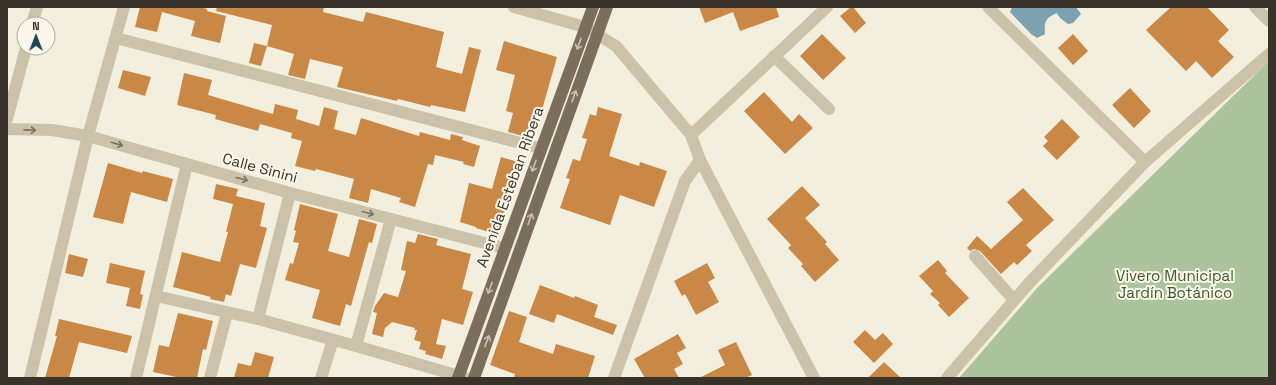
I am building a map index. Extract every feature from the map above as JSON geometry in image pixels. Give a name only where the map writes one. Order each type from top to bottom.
[{"type":"main road","name":"Avenida Esteban Ribera","points":[[461,377],[504,248],[592,7]]},
{"type":"main road","name":"Avenida Esteban Ribera","points":[[474,378],[607,7]]},
{"type":"street","points":[[30,378],[84,135],[116,38],[124,7]]},
{"type":"street","points":[[514,7],[585,27],[616,46],[691,135],[700,160],[814,378]]},
{"type":"street","points":[[691,135],[826,7]]},
{"type":"street","points":[[988,7],[1145,162]]},
{"type":"street","points":[[1254,7],[1269,21]]},
{"type":"street","points":[[116,38],[540,148]]},
{"type":"street","points":[[947,378],[1030,282],[1145,162],[1269,54]]},
{"type":"street","points":[[7,119],[24,56]]},
{"type":"street","points":[[774,56],[829,109]]},
{"type":"street","name":"Calle Sinini","points":[[7,129],[52,130],[84,135],[391,220],[504,248]]},
{"type":"street","points":[[614,378],[686,181],[700,160]]},
{"type":"street","points":[[136,378],[187,164]]},
{"type":"street","points":[[258,319],[290,192]]},
{"type":"street","points":[[356,346],[391,220]]},
{"type":"street","points":[[975,256],[1014,300]]},
{"type":"street","points":[[156,296],[258,319],[461,377]]},
{"type":"street","points":[[210,378],[227,313]]},
{"type":"street","points":[[321,378],[333,340]]},
{"type":"green space","name":"Vivero Municipal Jardín Botánico","points":[[1269,61],[1269,378],[959,378],[1037,288]]},
{"type":"water","points":[[1012,7],[1076,7],[1081,14],[1073,23],[1068,24],[1060,18],[1057,13],[1053,15],[1046,21],[1045,34],[1037,38],[1031,34],[1010,12]]},
{"type":"building","points":[[140,7],[200,7],[207,9],[207,11],[226,16],[220,43],[191,36],[195,21],[162,12],[157,32],[135,27]]},
{"type":"building","points":[[217,7],[324,7],[323,12],[363,22],[366,12],[444,32],[436,67],[462,74],[469,47],[481,50],[465,112],[431,105],[430,107],[398,99],[397,101],[337,87],[343,67],[310,59],[305,79],[288,75],[294,54],[267,46],[272,25],[216,11]]},
{"type":"building","points":[[699,7],[776,7],[779,17],[740,31],[733,12],[705,23]]},
{"type":"building","points":[[853,7],[866,23],[855,33],[840,16]]},
{"type":"building","points":[[1171,7],[1207,7],[1229,30],[1218,41],[1234,57],[1212,78],[1196,61],[1186,71],[1146,30]]},
{"type":"building","points":[[822,34],[846,58],[823,80],[800,56]]},
{"type":"building","points":[[1073,34],[1088,51],[1073,65],[1058,48]]},
{"type":"building","points":[[504,41],[557,57],[540,117],[537,116],[534,129],[523,136],[508,132],[513,113],[506,111],[515,75],[496,70]]},
{"type":"building","points":[[254,43],[267,46],[261,66],[249,63]]},
{"type":"building","points":[[123,70],[151,77],[145,96],[118,88]]},
{"type":"building","points":[[184,73],[212,80],[208,95],[273,114],[275,104],[298,110],[296,119],[319,126],[324,107],[338,111],[334,129],[356,135],[361,118],[419,136],[420,132],[450,140],[451,134],[463,137],[462,140],[480,146],[474,167],[463,164],[464,162],[435,155],[433,165],[428,164],[415,207],[399,202],[401,198],[371,189],[368,203],[349,198],[354,179],[316,169],[315,171],[295,166],[302,141],[291,138],[292,133],[260,124],[258,131],[215,119],[216,115],[177,105]]},
{"type":"building","points":[[1130,88],[1151,111],[1134,128],[1112,105]]},
{"type":"building","points":[[764,92],[792,122],[799,114],[813,128],[785,154],[744,111]]},
{"type":"building","points":[[598,107],[622,114],[609,156],[639,166],[640,162],[667,171],[654,207],[620,195],[610,225],[560,208],[570,179],[566,178],[573,159],[580,161],[587,139],[582,138],[590,114],[596,116]]},
{"type":"building","points":[[1062,119],[1080,137],[1057,160],[1043,146],[1048,141],[1044,137]]},
{"type":"building","points":[[501,157],[518,162],[498,235],[460,222],[469,183],[492,189]]},
{"type":"building","points":[[108,163],[142,173],[143,171],[173,179],[167,202],[131,192],[123,224],[93,217]]},
{"type":"building","points":[[216,184],[238,189],[236,196],[265,203],[260,226],[267,228],[256,268],[240,264],[231,296],[226,294],[224,302],[173,287],[182,252],[220,262],[228,232],[226,232],[233,204],[213,199]]},
{"type":"building","points":[[802,186],[820,205],[805,218],[827,242],[825,244],[839,260],[815,282],[801,266],[803,264],[788,248],[791,245],[767,219]]},
{"type":"building","points":[[1023,188],[1054,220],[1026,245],[1032,251],[1017,265],[1014,262],[1001,274],[980,251],[974,249],[970,251],[967,248],[977,236],[991,249],[1023,220],[1007,202]]},
{"type":"building","points":[[300,204],[338,214],[328,251],[349,257],[359,219],[377,224],[372,243],[369,242],[351,306],[346,304],[340,326],[312,318],[320,290],[285,280],[290,263],[293,264],[299,243],[293,242]]},
{"type":"building","points":[[418,234],[438,239],[436,245],[471,254],[462,289],[473,292],[463,325],[442,319],[436,344],[446,346],[442,359],[425,354],[426,351],[419,349],[421,342],[414,340],[417,330],[414,330],[415,328],[392,322],[385,328],[383,337],[372,334],[377,313],[373,312],[375,306],[384,293],[398,297],[406,271],[401,270],[407,241],[415,243]]},
{"type":"building","points":[[69,254],[88,259],[83,277],[65,273]]},
{"type":"building","points":[[938,260],[947,271],[945,273],[969,298],[949,317],[938,305],[940,303],[930,294],[933,291],[919,276]]},
{"type":"building","points":[[110,263],[145,271],[140,294],[143,295],[140,309],[126,306],[130,288],[106,283]]},
{"type":"building","points":[[707,263],[715,278],[708,282],[719,302],[696,315],[685,294],[682,296],[674,281]]},
{"type":"building","points":[[540,285],[574,298],[575,296],[598,305],[594,317],[617,325],[613,335],[557,314],[554,323],[529,314]]},
{"type":"building","points":[[509,311],[527,317],[519,342],[553,354],[556,344],[595,356],[588,378],[514,378],[515,374],[490,365]]},
{"type":"building","points":[[178,313],[213,321],[206,350],[203,349],[197,378],[181,378],[153,372],[159,345],[169,347]]},
{"type":"building","points":[[59,319],[132,336],[127,353],[79,342],[69,378],[45,378],[57,336],[55,336]]},
{"type":"building","points":[[865,330],[875,340],[883,333],[893,344],[874,363],[853,342]]},
{"type":"building","points":[[678,334],[686,348],[677,353],[683,364],[674,369],[679,378],[645,378],[634,359]]},
{"type":"building","points":[[736,342],[752,375],[745,378],[699,378],[725,365],[718,350]]},
{"type":"building","points":[[255,352],[274,357],[268,378],[234,378],[238,363],[251,366]]},
{"type":"building","points":[[884,362],[901,378],[868,378]]}]
